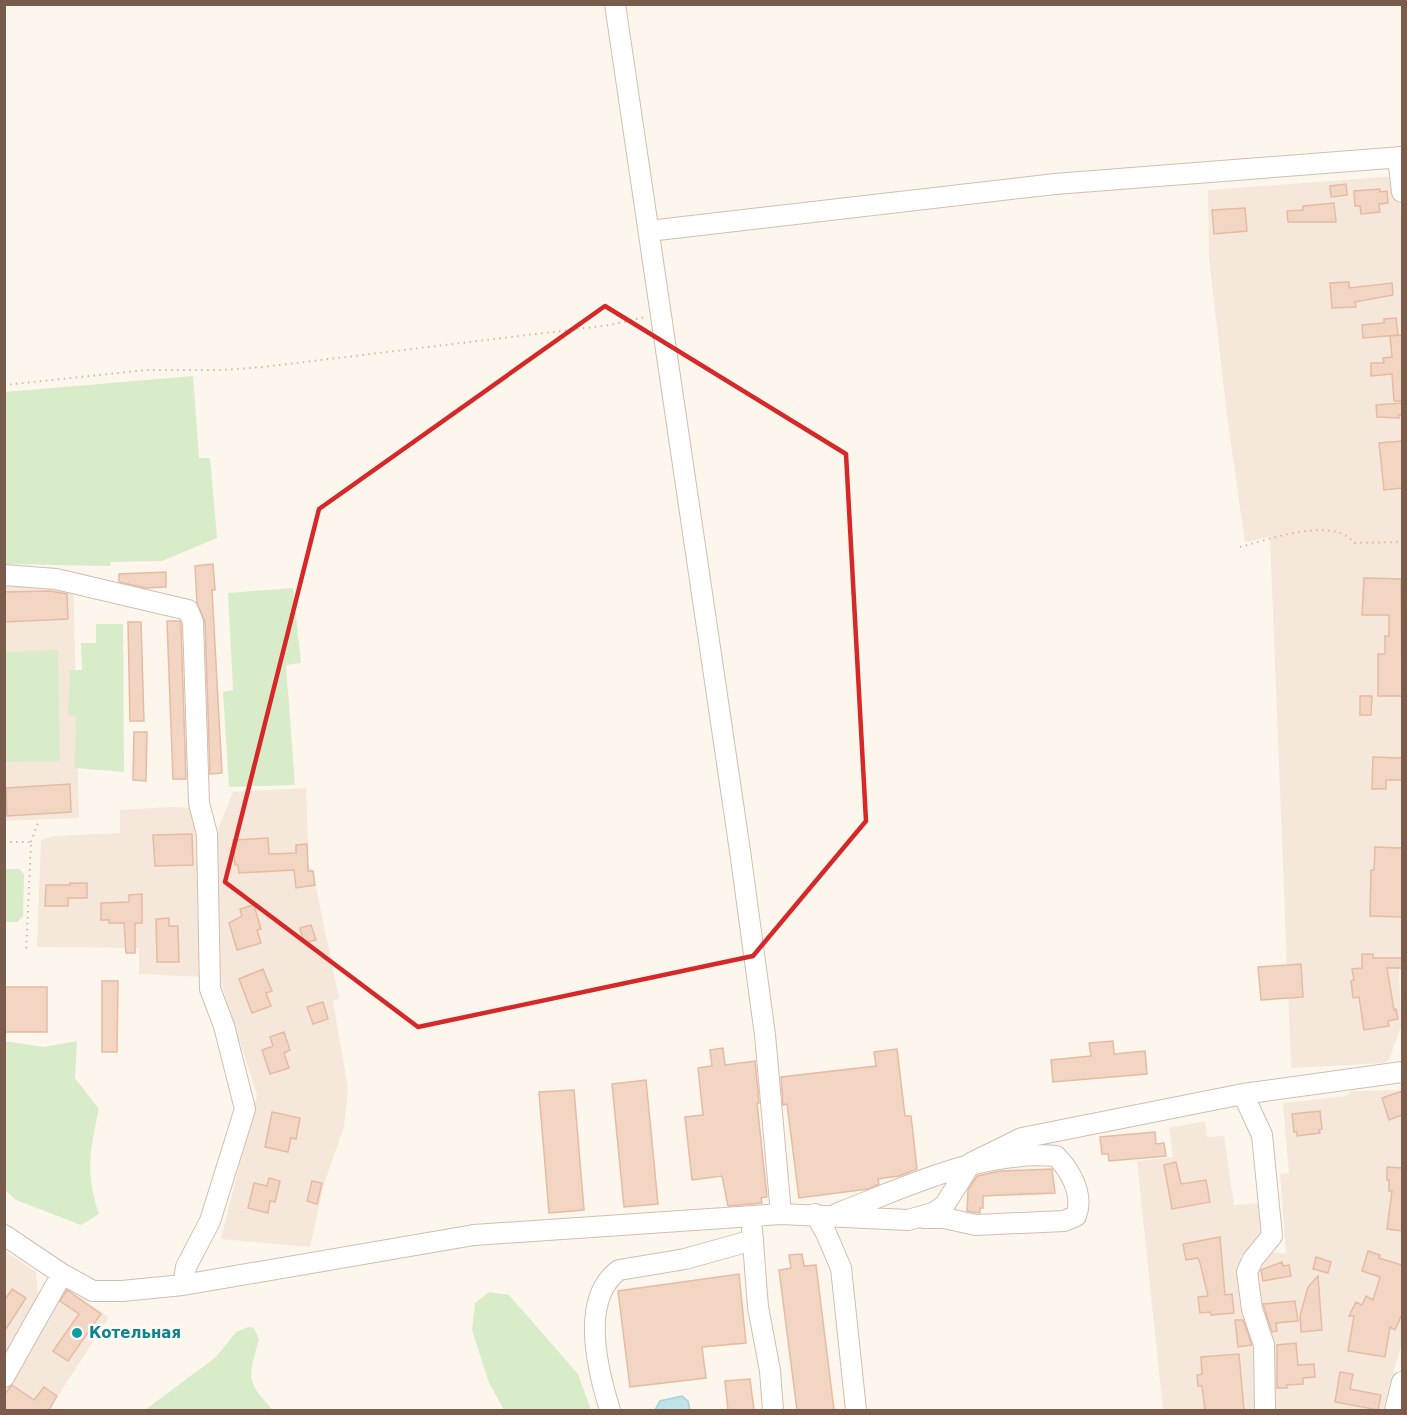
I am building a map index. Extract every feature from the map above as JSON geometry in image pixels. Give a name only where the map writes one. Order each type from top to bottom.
[{"type":"street","points":[[615,4],[765,1035],[781,1214]]},
{"type":"street","points":[[649,231],[1056,184],[1400,157],[1402,192]]},
{"type":"street","points":[[4,575],[56,579],[155,601],[189,610],[194,622],[199,803],[207,834],[210,989],[224,1026],[245,1109],[214,1211],[186,1267],[183,1286]]},
{"type":"street","points":[[824,1215],[971,1163],[1022,1138],[1243,1094],[1402,1072]]},
{"type":"street","points":[[1243,1094],[1262,1135],[1272,1236],[1253,1258],[1247,1272],[1252,1309],[1264,1345],[1265,1410]]},
{"type":"street","points":[[4,1235],[62,1274],[93,1291],[183,1286],[474,1235],[781,1214],[889,1220],[944,1218],[976,1225],[1064,1221],[1076,1216],[1079,1196],[1063,1163],[1056,1156],[1042,1155],[971,1163]]},
{"type":"street","points":[[918,1218],[944,1206],[971,1163]]},
{"type":"street","points":[[824,1215],[826,1233],[841,1268],[855,1410]]},
{"type":"street","points":[[751,1216],[758,1307],[770,1371],[773,1410]]},
{"type":"street","points":[[610,1410],[594,1350],[595,1328],[601,1298],[610,1276],[619,1270],[685,1259],[753,1240]]},
{"type":"street","points":[[4,1377],[62,1274]]},
{"type":"street","points":[[1395,1410],[1402,1382]]},
{"type":"path","points":[[4,385],[147,370],[223,370],[264,367],[610,325],[638,319],[658,311]]},
{"type":"path","points":[[1240,547],[1323,529],[1349,536],[1354,543],[1402,542]]},
{"type":"path","points":[[26,953],[32,842],[39,820]]},
{"type":"path","points":[[4,842],[32,842]]},
{"type":"highlighted area","points":[[605,306],[846,454],[866,821],[753,956],[418,1027],[225,882],[319,509]]},
{"type":"shaded area","points":[[1397,176],[1402,226],[1402,969],[1399,970],[1401,1026],[1389,1060],[1384,1063],[1291,1068],[1270,537],[1245,542],[1227,416],[1209,258],[1208,190]]},
{"type":"shaded area","points":[[73,574],[79,818],[5,821],[5,578]]},
{"type":"shaded area","points":[[306,788],[309,868],[312,868],[339,998],[333,1001],[348,1088],[344,1127],[324,1184],[310,1247],[221,1239],[257,1095],[217,971],[215,837],[233,792]]},
{"type":"shaded area","points":[[194,808],[198,817],[202,977],[139,974],[139,948],[37,947],[41,840],[54,836],[120,833],[120,810]]},
{"type":"shaded area","points":[[1402,1090],[1402,1342],[1383,1410],[1272,1410],[1265,1332],[1252,1270],[1267,1251],[1286,1254],[1280,1174],[1289,1173],[1283,1103],[1346,1096],[1351,1091]]},
{"type":"shaded area","points":[[1205,1121],[1207,1137],[1224,1136],[1234,1205],[1261,1203],[1265,1239],[1241,1256],[1248,1319],[1255,1332],[1256,1410],[1163,1410],[1137,1161],[1173,1157],[1169,1128]]},
{"type":"shaded area","points":[[5,1251],[36,1272],[39,1304],[5,1356]]},
{"type":"shaded area","points":[[63,1286],[109,1317],[49,1410],[5,1410],[5,1388]]},
{"type":"green space","points":[[193,376],[199,458],[210,458],[217,538],[162,561],[111,562],[110,566],[5,564],[5,392]]},
{"type":"green space","points":[[293,588],[301,663],[286,665],[295,785],[229,787],[223,692],[233,690],[228,593]]},
{"type":"green space","points":[[96,624],[123,624],[124,772],[75,768],[76,716],[68,715],[70,670],[82,670],[81,643],[96,643]]},
{"type":"green space","points":[[58,650],[60,761],[5,762],[5,652]]},
{"type":"green space","points":[[5,869],[19,869],[24,874],[23,916],[17,922],[5,922]]},
{"type":"green space","points":[[4,1041],[44,1047],[77,1041],[75,1078],[99,1109],[93,1137],[90,1174],[99,1214],[81,1225],[16,1200],[5,1190]]},
{"type":"green space","points":[[489,1292],[509,1295],[578,1374],[591,1410],[504,1410],[489,1383],[472,1330],[475,1303]]},
{"type":"green space","points":[[248,1327],[254,1328],[259,1339],[251,1370],[253,1384],[273,1410],[145,1410],[216,1357],[236,1332]]},
{"type":"water","points":[[682,1396],[688,1401],[690,1410],[655,1410],[660,1401]]},
{"type":"building","points":[[1346,184],[1347,195],[1331,197],[1330,186]]},
{"type":"building","points":[[1380,189],[1380,192],[1387,191],[1388,203],[1379,204],[1380,212],[1361,214],[1360,206],[1355,206],[1354,191]]},
{"type":"building","points":[[1334,203],[1336,222],[1288,222],[1287,211],[1303,210],[1303,206]]},
{"type":"building","points":[[1245,208],[1247,231],[1214,234],[1212,210]]},
{"type":"building","points":[[1349,282],[1349,288],[1392,283],[1393,295],[1355,302],[1356,307],[1332,308],[1330,283]]},
{"type":"building","points":[[1396,318],[1398,335],[1363,338],[1362,325],[1384,323],[1384,319]]},
{"type":"building","points":[[1402,335],[1402,401],[1394,401],[1392,374],[1371,376],[1371,363],[1384,363],[1383,358],[1392,357],[1390,336]]},
{"type":"building","points":[[1402,403],[1402,415],[1399,415],[1399,418],[1377,417],[1376,405]]},
{"type":"building","points":[[1402,441],[1402,488],[1384,490],[1379,443]]},
{"type":"building","points":[[213,564],[215,590],[212,590],[222,773],[210,774],[205,622],[197,603],[195,566]]},
{"type":"building","points":[[166,572],[166,587],[146,588],[119,582],[119,574]]},
{"type":"building","points":[[1364,578],[1401,579],[1402,696],[1378,696],[1378,654],[1385,654],[1385,636],[1389,636],[1389,615],[1362,615]]},
{"type":"building","points":[[50,591],[67,594],[68,619],[5,622],[4,592]]},
{"type":"building","points":[[167,621],[180,621],[181,625],[186,779],[173,779]]},
{"type":"building","points":[[128,622],[141,622],[144,721],[130,721]]},
{"type":"building","points":[[1360,696],[1372,696],[1371,715],[1360,715]]},
{"type":"building","points":[[134,732],[147,732],[146,781],[133,780]]},
{"type":"building","points":[[1373,757],[1402,758],[1402,780],[1386,780],[1386,789],[1372,789]]},
{"type":"building","points":[[70,784],[71,812],[7,816],[6,788]]},
{"type":"building","points":[[192,834],[193,865],[155,866],[153,835]]},
{"type":"building","points":[[268,838],[269,854],[296,853],[296,845],[307,844],[308,871],[313,871],[315,885],[296,888],[294,870],[239,873],[238,865],[235,865],[233,840]]},
{"type":"building","points":[[1375,847],[1402,848],[1402,917],[1370,916],[1371,870],[1374,870]]},
{"type":"building","points":[[70,883],[87,883],[87,898],[68,898],[68,906],[45,906],[46,885],[70,885]]},
{"type":"building","points":[[142,894],[142,923],[135,923],[135,953],[126,953],[124,923],[109,923],[109,920],[101,920],[101,903],[129,902],[129,895]]},
{"type":"building","points":[[254,905],[261,929],[257,930],[261,943],[237,950],[229,923],[242,916],[240,909]]},
{"type":"building","points":[[169,918],[169,926],[178,926],[179,962],[157,962],[156,919]]},
{"type":"building","points":[[311,925],[316,940],[304,943],[300,928]]},
{"type":"building","points":[[1362,954],[1373,954],[1373,958],[1402,958],[1402,968],[1387,968],[1394,1010],[1396,1009],[1398,1019],[1388,1021],[1389,1026],[1364,1030],[1359,997],[1353,998],[1351,981],[1354,980],[1352,969],[1362,968]]},
{"type":"building","points":[[1301,964],[1303,997],[1261,1000],[1258,967]]},
{"type":"building","points":[[263,969],[272,991],[266,993],[271,1006],[252,1013],[239,979]]},
{"type":"building","points":[[102,981],[118,981],[117,1052],[102,1052]]},
{"type":"building","points":[[4,987],[47,987],[47,1032],[4,1032]]},
{"type":"building","points":[[323,1002],[328,1019],[313,1024],[307,1007]]},
{"type":"building","points":[[284,1032],[290,1050],[284,1053],[289,1068],[270,1074],[262,1050],[273,1046],[270,1037]]},
{"type":"building","points":[[1113,1041],[1114,1054],[1145,1051],[1147,1074],[1053,1082],[1051,1060],[1091,1056],[1089,1043]]},
{"type":"building","points":[[723,1048],[725,1065],[755,1061],[767,1197],[761,1198],[762,1203],[728,1206],[722,1176],[692,1180],[685,1117],[703,1115],[698,1068],[712,1066],[710,1050]]},
{"type":"building","points":[[897,1049],[905,1116],[911,1116],[917,1169],[899,1176],[878,1179],[879,1184],[868,1189],[799,1198],[787,1104],[783,1105],[781,1077],[876,1066],[874,1052]]},
{"type":"building","points":[[646,1080],[658,1204],[624,1207],[612,1084]]},
{"type":"building","points":[[574,1090],[584,1210],[549,1213],[539,1092]]},
{"type":"building","points":[[1402,1091],[1402,1115],[1389,1120],[1382,1098]]},
{"type":"building","points":[[1320,1111],[1322,1129],[1319,1130],[1320,1133],[1297,1136],[1297,1132],[1294,1132],[1292,1114]]},
{"type":"building","points":[[272,1112],[300,1118],[296,1139],[291,1138],[288,1152],[265,1147]]},
{"type":"building","points":[[1155,1132],[1156,1144],[1164,1143],[1166,1156],[1109,1161],[1108,1154],[1102,1154],[1100,1137]]},
{"type":"building","points":[[1176,1162],[1181,1184],[1206,1180],[1210,1202],[1172,1209],[1164,1165]]},
{"type":"building","points":[[1387,1167],[1402,1168],[1402,1231],[1387,1229],[1392,1191],[1389,1191]]},
{"type":"building","points":[[1052,1169],[1055,1193],[983,1196],[983,1208],[980,1208],[980,1213],[967,1211],[968,1190],[977,1176],[1000,1171]]},
{"type":"building","points":[[269,1178],[280,1181],[275,1202],[270,1201],[268,1213],[248,1208],[254,1183],[267,1186]]},
{"type":"building","points":[[312,1181],[322,1183],[317,1204],[307,1201]]},
{"type":"building","points":[[1220,1237],[1225,1295],[1232,1294],[1234,1313],[1211,1315],[1210,1312],[1200,1313],[1198,1297],[1208,1296],[1200,1263],[1198,1258],[1186,1260],[1183,1244]]},
{"type":"building","points":[[1368,1251],[1380,1255],[1379,1258],[1402,1265],[1402,1314],[1395,1330],[1390,1327],[1385,1357],[1348,1351],[1354,1316],[1349,1316],[1356,1302],[1362,1305],[1366,1296],[1373,1300],[1380,1277],[1362,1271]]},
{"type":"building","points":[[802,1254],[804,1266],[816,1265],[834,1410],[797,1410],[779,1270],[791,1268],[789,1255]]},
{"type":"building","points":[[1316,1257],[1331,1262],[1328,1273],[1313,1269]]},
{"type":"building","points":[[1282,1262],[1283,1266],[1289,1265],[1291,1276],[1263,1281],[1261,1270]]},
{"type":"building","points":[[739,1274],[746,1343],[702,1347],[706,1378],[630,1387],[618,1291]]},
{"type":"building","points":[[1318,1276],[1322,1330],[1301,1332],[1300,1316],[1308,1287]]},
{"type":"building","points":[[12,1289],[26,1298],[4,1332],[4,1301]]},
{"type":"building","name":"Котельная","points":[[67,1290],[101,1314],[68,1361],[53,1351],[79,1314],[60,1301]]},
{"type":"building","points":[[1295,1301],[1298,1321],[1276,1323],[1277,1331],[1272,1332],[1263,1304]]},
{"type":"building","points":[[1235,1320],[1243,1320],[1252,1345],[1238,1347]]},
{"type":"building","points":[[1296,1343],[1298,1365],[1314,1364],[1315,1377],[1303,1378],[1303,1384],[1277,1388],[1277,1345]]},
{"type":"building","points":[[1239,1354],[1244,1410],[1205,1410],[1202,1386],[1198,1386],[1197,1375],[1202,1374],[1201,1357]]},
{"type":"building","points":[[1340,1372],[1353,1374],[1350,1389],[1381,1395],[1378,1410],[1335,1402]]},
{"type":"building","points":[[750,1379],[754,1410],[728,1410],[725,1381]]},
{"type":"building","points":[[12,1385],[34,1400],[44,1387],[57,1396],[49,1410],[4,1410],[4,1395]]},
{"type":"place","name":"Котельная","points":[[77,1333]]}]
